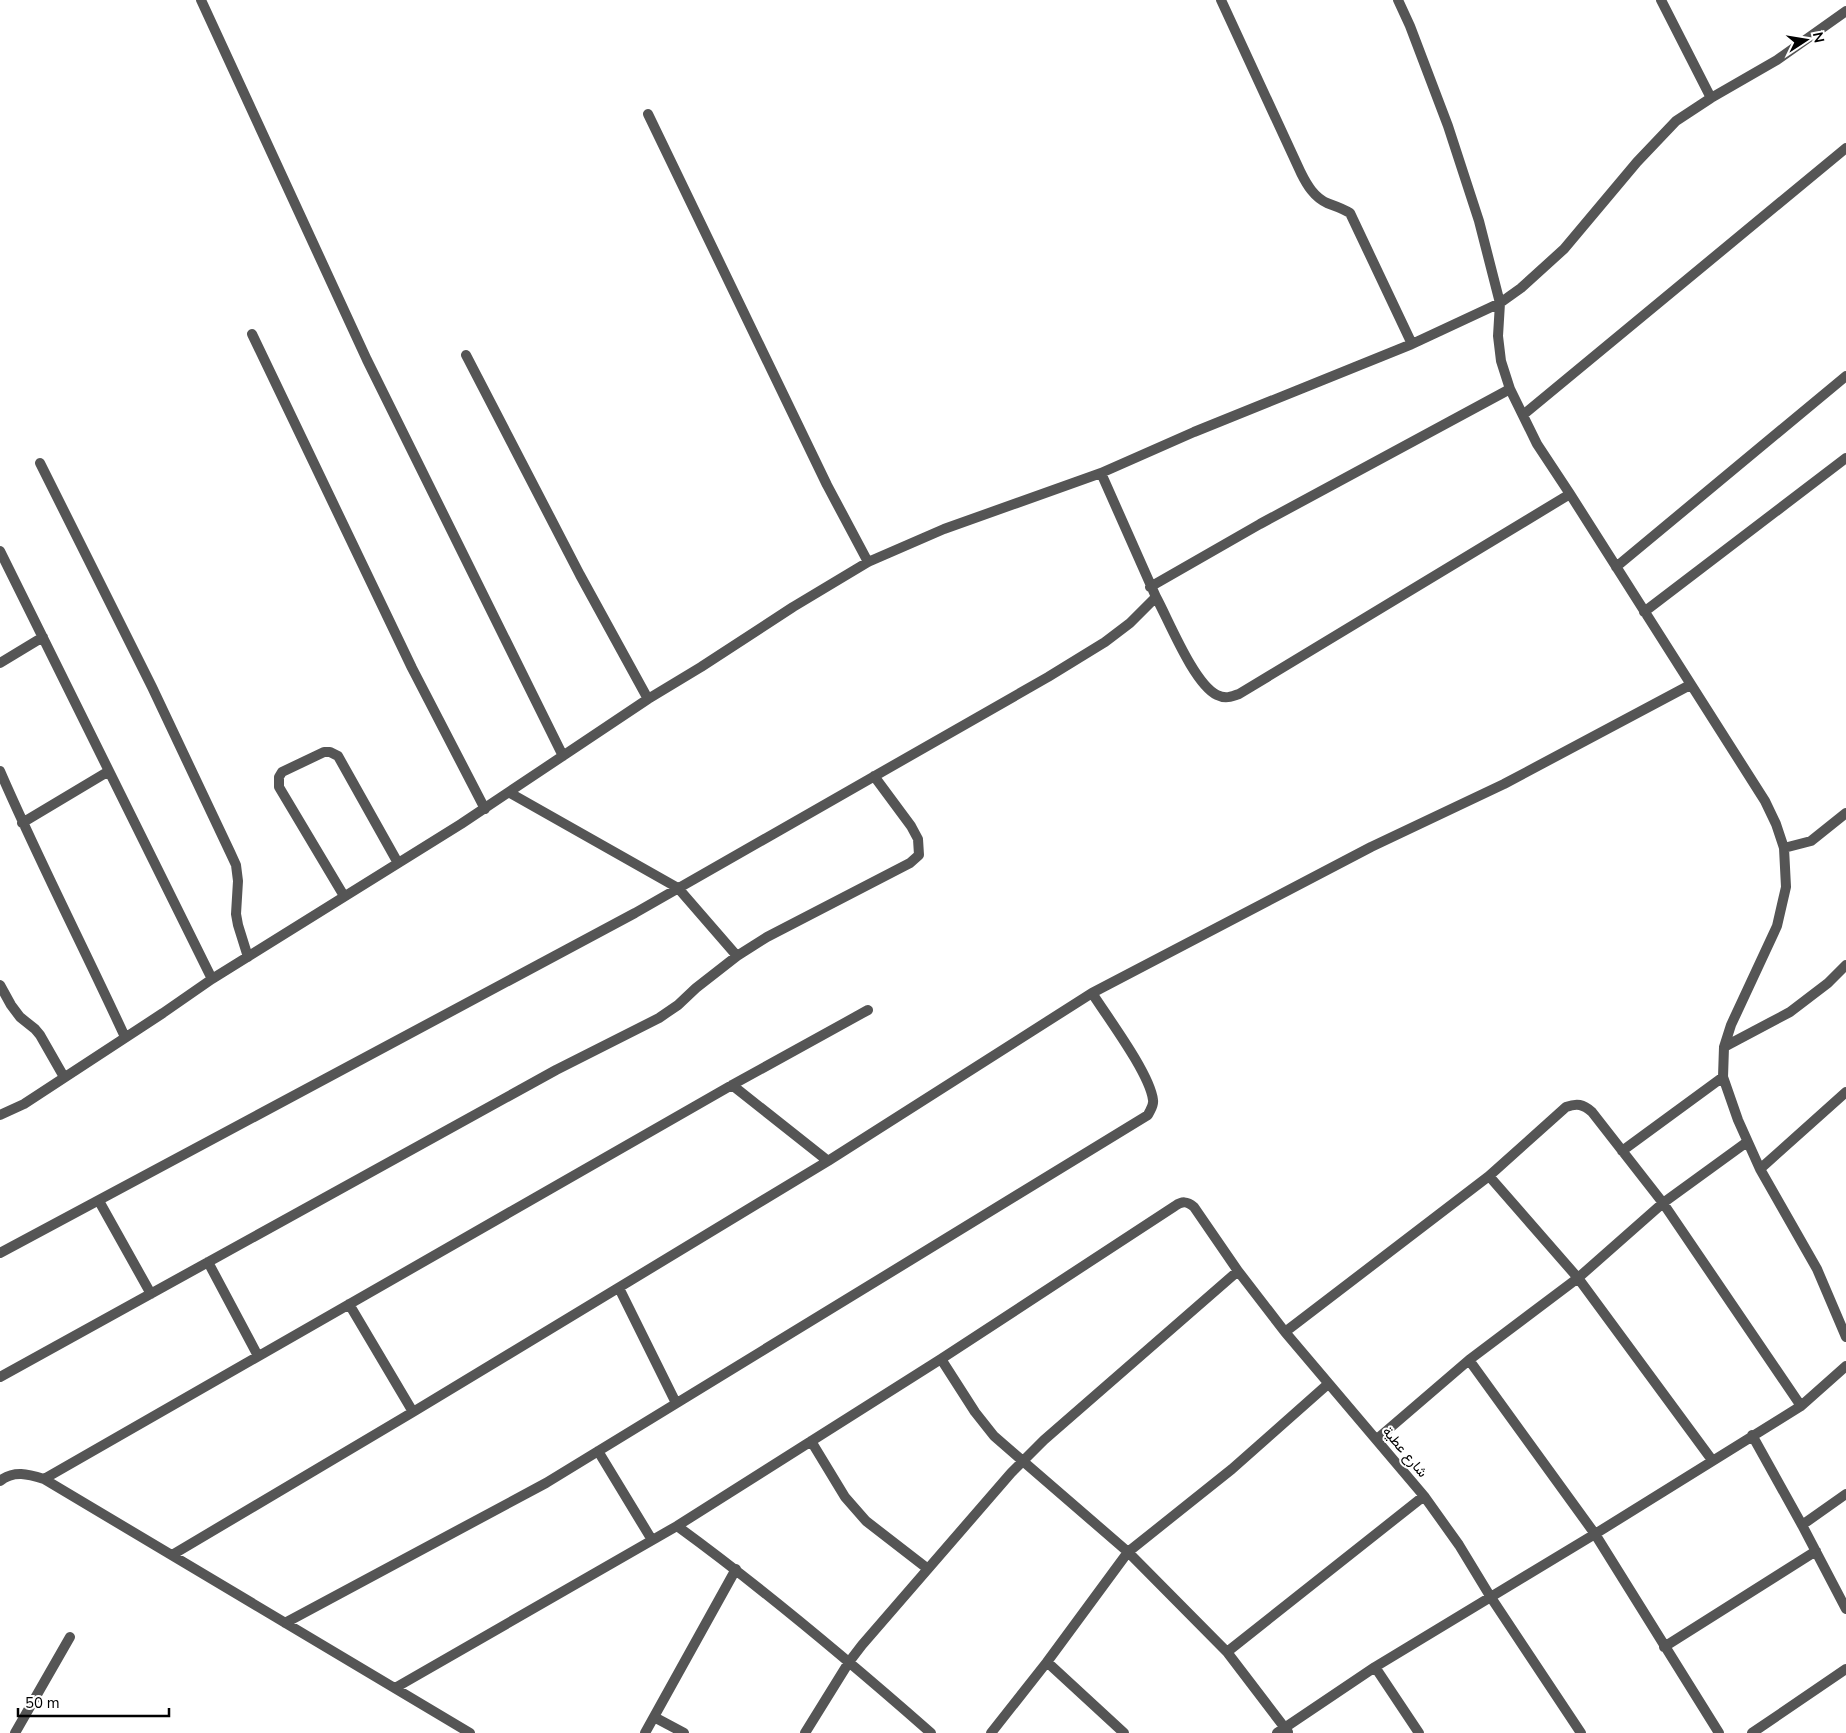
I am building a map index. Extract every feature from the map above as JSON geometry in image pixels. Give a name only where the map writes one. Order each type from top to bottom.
[{"type":"street","points":[[201,0],[367,360],[563,756]]},
{"type":"street","points":[[1221,0],[1300,173],[1309,188],[1317,196],[1327,203],[1339,206],[1350,212],[1412,344]]},
{"type":"street","points":[[1398,0],[1410,26],[1448,126],[1479,221],[1500,304],[1498,336],[1501,361],[1510,388],[1537,444],[1765,801],[1776,824],[1784,848],[1786,887],[1777,926],[1731,1025],[1724,1047],[1723,1077],[1747,1142],[1760,1169],[1817,1270],[1846,1337]]},
{"type":"street","points":[[1661,0],[1711,98]]},
{"type":"street","points":[[0,1115],[24,1104],[212,979],[510,793],[648,699],[868,562],[944,529],[1101,473],[1194,432],[1412,344],[1500,304],[1521,288],[1564,249],[1637,162],[1676,121],[1711,98],[1777,60],[1846,11]]},
{"type":"street","points":[[648,114],[827,485],[868,562]]},
{"type":"street","points":[[1523,415],[1846,148]]},
{"type":"street","points":[[252,334],[412,668],[485,809]]},
{"type":"street","points":[[466,354],[580,575],[648,699]]},
{"type":"street","points":[[1616,567],[1846,376]]},
{"type":"street","points":[[1150,587],[1260,524],[1510,388]]},
{"type":"street","points":[[1644,612],[1846,458]]},
{"type":"street","points":[[40,463],[152,687],[236,865],[238,881],[236,914],[248,957]]},
{"type":"street","points":[[1101,473],[1150,587],[1194,670],[1207,688],[1218,696],[1228,698],[1239,694],[1298,659],[1570,494]]},
{"type":"street","points":[[0,551],[212,979]]},
{"type":"street","points":[[0,1253],[678,888],[1105,642],[1130,623],[1156,597]]},
{"type":"street","points":[[0,664],[43,638]]},
{"type":"street","points":[[172,1556],[828,1161],[1092,993],[1371,847],[1504,784],[1690,685]]},
{"type":"street","points":[[344,896],[279,787],[279,776],[282,772],[324,752],[330,752],[338,756],[398,863]]},
{"type":"street","points":[[0,771],[22,823],[87,953],[126,1037]]},
{"type":"street","points":[[22,823],[109,771]]},
{"type":"street","points":[[0,1377],[556,1070],[659,1018],[737,956],[767,937],[910,863],[919,855],[918,839],[911,826],[874,776]]},
{"type":"street","points":[[510,793],[678,888],[737,956]]},
{"type":"street","points":[[1784,848],[1811,841],[1846,813]]},
{"type":"street","points":[[1724,1047],[1790,1012],[1846,965]]},
{"type":"street","points":[[0,985],[15,1011],[40,1035],[64,1077]]},
{"type":"street","points":[[285,1623],[546,1483],[1148,1115],[1153,1106],[1153,1100],[1142,1071],[1092,993]]},
{"type":"street","points":[[44,1479],[732,1085],[868,1010]]},
{"type":"street","points":[[1622,1151],[1723,1077]]},
{"type":"street","points":[[732,1085],[828,1161]]},
{"type":"street","points":[[1760,1169],[1846,1092]]},
{"type":"street","points":[[1286,1332],[1489,1176],[1566,1107],[1575,1104],[1585,1106],[1592,1112],[1663,1203],[1801,1406]]},
{"type":"street","points":[[1377,1439],[1468,1360],[1578,1278],[1663,1203],[1747,1142]]},
{"type":"street","points":[[1489,1176],[1578,1278],[1712,1460]]},
{"type":"street","points":[[99,1201],[151,1294]]},
{"type":"street","name":"شارع عطية","points":[[941,1359],[1175,1206],[1184,1202],[1189,1203],[1194,1207],[1238,1271],[1286,1332],[1424,1496],[1459,1545],[1490,1596],[1581,1733]]},
{"type":"street","points":[[208,1262],[258,1356]]},
{"type":"street","points":[[805,1733],[849,1662],[1011,1473],[1044,1440],[1238,1271]]},
{"type":"street","points":[[619,1288],[676,1403]]},
{"type":"street","points":[[349,1304],[413,1412]]},
{"type":"street","points":[[394,1688],[676,1526],[941,1359],[994,1436],[1128,1552],[1227,1652],[1283,1731],[1375,1667],[1801,1406],[1846,1366]]},
{"type":"street","points":[[1468,1360],[1594,1534],[1719,1733]]},
{"type":"street","points":[[991,1733],[1047,1662],[1128,1552],[1232,1469],[1328,1384]]},
{"type":"street","points":[[1752,1435],[1816,1550],[1846,1609]]},
{"type":"street","points":[[811,1441],[845,1497],[866,1521],[928,1569]]},
{"type":"street","points":[[598,1451],[652,1540]]},
{"type":"street","points":[[0,1481],[7,1476],[26,1473],[44,1479],[470,1733]]},
{"type":"street","points":[[1802,1525],[1846,1494]]},
{"type":"street","points":[[1227,1652],[1424,1496]]},
{"type":"street","points":[[676,1526],[736,1569],[849,1662],[931,1733]]},
{"type":"street","points":[[1664,1647],[1816,1550]]},
{"type":"street","points":[[645,1733],[736,1569]]},
{"type":"street","points":[[15,1733],[70,1637]]},
{"type":"street","points":[[1047,1662],[1124,1733]]},
{"type":"street","points":[[1375,1667],[1419,1733]]},
{"type":"street","points":[[1752,1733],[1846,1669]]},
{"type":"street","points":[[654,1717],[684,1733]]}]
